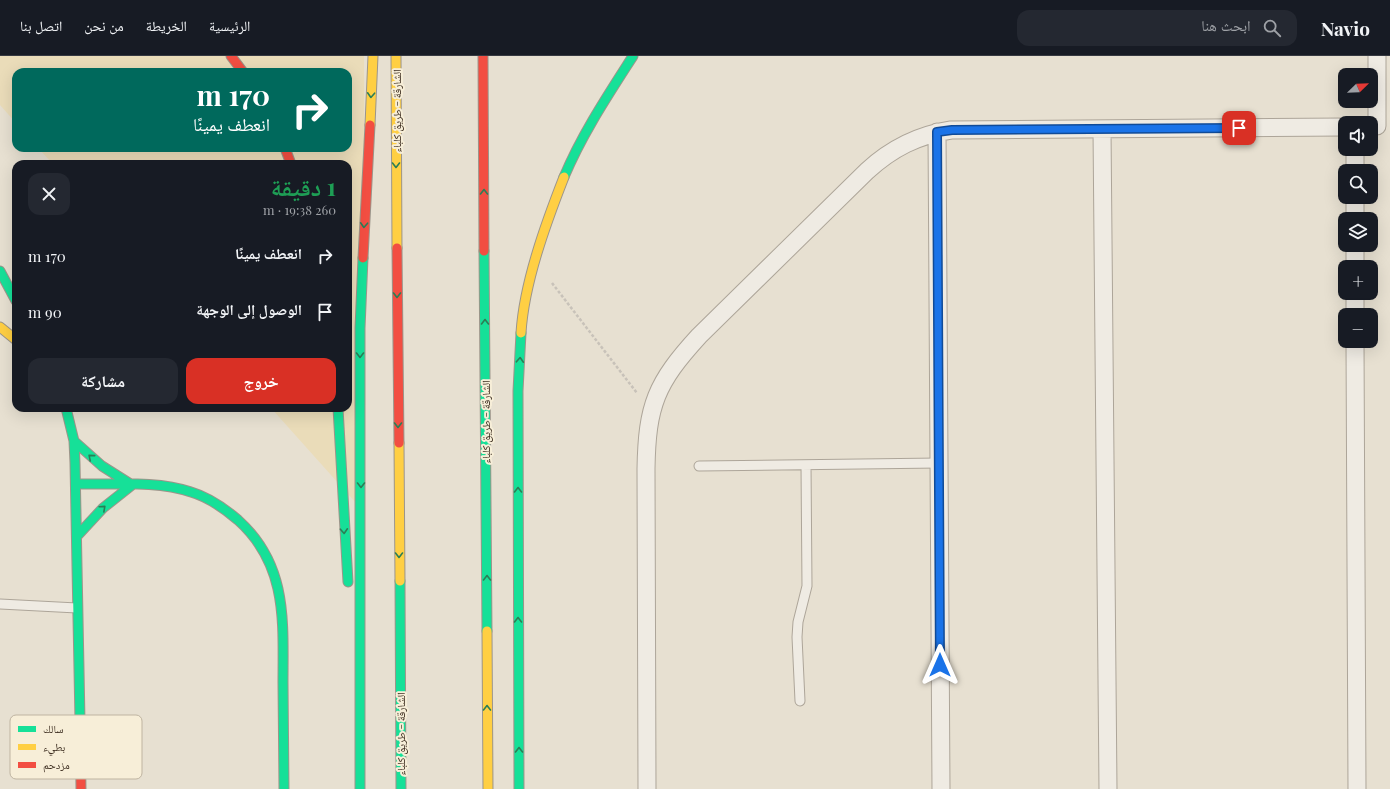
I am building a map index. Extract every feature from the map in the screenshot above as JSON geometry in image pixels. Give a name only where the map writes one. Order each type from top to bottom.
[{"type":"main road","points":[[231,56],[240,68]]},
{"type":"main road","points":[[360,789],[362,460],[360,328],[373,56]]},
{"type":"main road","name":"الشارقة - طريق كلباء","points":[[396,56],[401,789]]},
{"type":"main road","name":"الشارقة - طريق كلباء","points":[[483,56],[488,789]]},
{"type":"main road","points":[[519,789],[518,391],[522,322],[535,261],[552,207],[572,158],[597,112],[633,56]]},
{"type":"main road","points":[[0,271],[12,294]]},
{"type":"main road","points":[[0,326],[12,336]]},
{"type":"main road","points":[[67,412],[74,441],[76,484],[80,715]]},
{"type":"main road","points":[[338,412],[350,599],[360,689]]},
{"type":"main road","points":[[74,441],[102,466],[132,485]]},
{"type":"main road","points":[[76,484],[132,485],[160,487],[190,492],[219,505],[243,524],[263,548],[276,577],[282,608],[284,789]]},
{"type":"main road","points":[[78,535],[103,508],[132,485]]},
{"type":"main road","points":[[81,779],[81,789]]},
{"type":"street","points":[[1377,56],[1379,126]]},
{"type":"street","points":[[647,789],[646,439],[651,411],[661,384],[677,360],[698,336],[867,171],[899,146],[937,132],[952,130],[1338,127]]},
{"type":"street","points":[[1102,129],[1108,789]]},
{"type":"street","points":[[937,132],[941,789]]},
{"type":"street","points":[[1355,348],[1357,789]]},
{"type":"lane","points":[[699,466],[939,463]]},
{"type":"lane","points":[[800,701],[797,637],[798,622],[807,586],[806,465]]},
{"type":"lane","points":[[0,604],[78,608]]},
{"type":"path","points":[[535,261],[651,411]]},
{"type":"sand","points":[[0,56],[364,56],[365,513],[275,412],[352,412],[352,160],[49,160],[42,152],[352,152],[352,68],[12,68],[12,118],[0,105]]},
{"type":"traffic: fast","points":[[564,177],[587,130],[633,56]]},
{"type":"traffic: fast","points":[[484,251],[487,631]]},
{"type":"traffic: fast","points":[[360,789],[360,328],[363,258]]},
{"type":"traffic: fast","points":[[0,271],[12,294]]},
{"type":"traffic: fast","points":[[519,789],[518,391],[521,333]]},
{"type":"traffic: fast","points":[[67,412],[74,441],[75,463],[80,715]]},
{"type":"traffic: fast","points":[[338,412],[348,582]]},
{"type":"traffic: fast","points":[[74,441],[102,466],[132,485],[103,508],[78,535]]},
{"type":"traffic: fast","points":[[76,484],[149,484],[177,488],[191,492],[204,497],[221,507],[238,520],[254,537],[266,556],[274,575],[282,616],[284,789]]},
{"type":"traffic: fast","points":[[400,581],[401,789]]},
{"type":"traffic: slow","points":[[370,125],[373,56]]},
{"type":"traffic: slow","points":[[396,56],[397,248]]},
{"type":"traffic: slow","points":[[521,333],[526,294],[531,274],[543,233],[564,177]]},
{"type":"traffic: slow","points":[[0,327],[12,337]]},
{"type":"traffic: slow","points":[[399,443],[400,581]]},
{"type":"traffic: slow","points":[[487,631],[488,789]]},
{"type":"traffic: jam","points":[[231,56],[240,68]]},
{"type":"traffic: jam","points":[[483,56],[484,251]]},
{"type":"traffic: jam","points":[[363,258],[370,125]]},
{"type":"traffic: jam","points":[[286,152],[290,160]]},
{"type":"traffic: jam","points":[[397,248],[399,443]]},
{"type":"traffic: jam","points":[[81,779],[81,789]]},
{"type":"route","points":[[940,665],[937,132],[952,130],[1239,128]]}]
